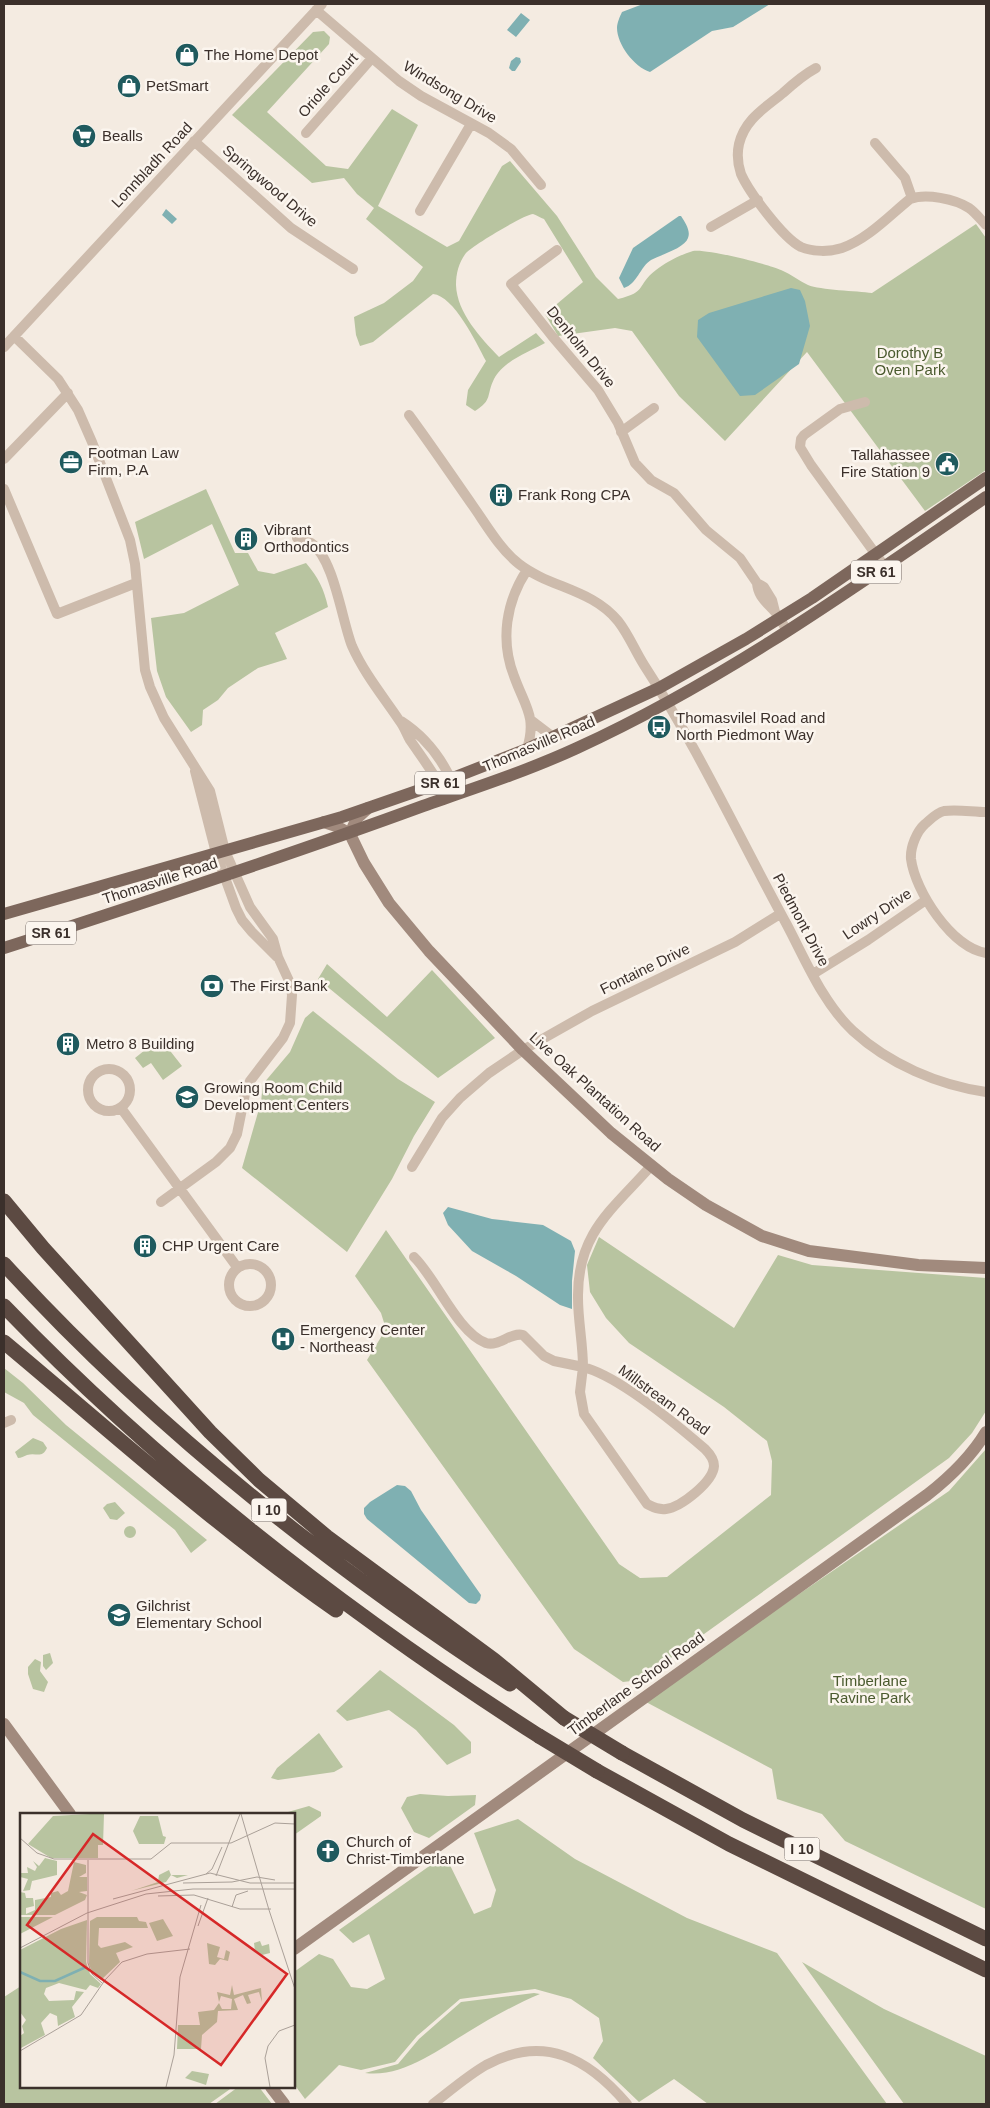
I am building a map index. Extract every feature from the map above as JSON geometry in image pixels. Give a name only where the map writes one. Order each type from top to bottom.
[{"type":"highway","points":[[4,1201],[42,1248],[204,1425],[259,1480],[327,1537],[494,1660],[564,1718]]},
{"type":"highway","name":"I 10","points":[[4,1264],[73,1336],[123,1384],[204,1456],[342,1568],[414,1620],[488,1670],[622,1753],[752,1824],[986,1939]]},
{"type":"highway","name":"I 10","points":[[4,1306],[105,1405],[224,1510],[342,1602],[489,1704],[597,1771],[738,1848],[986,1970]]},
{"type":"highway","points":[[4,1340],[116,1437],[294,1580],[394,1648],[489,1704]]},
{"type":"main road","name":"Thomasville Road","points":[[4,914],[324,822],[446,781],[527,749],[659,688],[777,615],[812,598],[986,478]]},
{"type":"main road","name":"Thomasville Road","points":[[4,948],[350,834],[561,755],[669,703],[787,631],[885,567],[986,496]]},
{"type":"main road","points":[[939,510],[948,523]]},
{"type":"main road","points":[[553,737],[561,755]]},
{"type":"street","name":"Windsong Drive","points":[[319,7],[372,58],[421,96],[489,133],[510,149],[540,185]]},
{"type":"street","name":"Lonnbladh Road","points":[[4,347],[319,7]]},
{"type":"street","name":"Oriole Court","points":[[306,133],[372,58]]},
{"type":"street","points":[[816,68],[802,76],[757,113],[744,130],[739,144],[739,164],[742,174],[758,200],[792,240],[801,246],[820,250],[842,248],[854,242],[912,198],[942,199],[961,204],[971,209],[986,225]]},
{"type":"street","points":[[420,211],[471,124]]},
{"type":"street","name":"Springwood Drive","points":[[194,141],[291,228],[354,269]]},
{"type":"street","points":[[875,143],[905,178],[912,198]]},
{"type":"street","points":[[711,226],[758,200]]},
{"type":"street","name":"Denholm Drive","points":[[556,250],[511,284],[598,390],[621,432],[631,457],[642,472],[674,493],[706,530],[740,558],[757,583],[764,587],[787,631]]},
{"type":"street","points":[[14,336],[56,378],[68,393],[92,442],[125,524],[134,564],[145,670],[150,687],[164,718],[210,791],[221,852],[230,875],[242,920],[278,957],[290,983],[292,995],[290,1023],[283,1038],[250,1080],[245,1094],[237,1134],[230,1148],[216,1162],[161,1202]]},
{"type":"street","points":[[4,459],[68,393]]},
{"type":"street","points":[[865,402],[840,409],[804,435],[801,438],[800,447],[885,567]]},
{"type":"street","points":[[621,432],[654,408]]},
{"type":"street","name":"Piedmont Drive","points":[[410,415],[507,553],[527,570],[545,580],[589,597],[611,613],[626,631],[640,658],[669,703],[813,974],[845,1023],[881,1052],[921,1074],[942,1082],[986,1092]]},
{"type":"street","points":[[4,489],[57,614],[136,583]]},
{"type":"street","points":[[297,538],[311,543],[322,558],[335,587],[342,619],[353,648],[374,686],[400,721],[418,732],[432,748],[452,796]]},
{"type":"street","points":[[527,570],[513,594],[508,610],[506,636],[510,666],[532,721],[532,732],[527,749]]},
{"type":"street","points":[[532,721],[553,737]]},
{"type":"street","points":[[324,822],[343,829],[350,834],[357,818],[368,808]]},
{"type":"street","name":"Lowry Drive","points":[[813,974],[868,940],[926,900],[911,857],[919,830],[938,814],[944,812],[986,812]]},
{"type":"street","name":"Live Oak Plantation Road","points":[[350,834],[376,884],[404,921],[429,951],[523,1050],[584,1109],[651,1166],[706,1205],[740,1226],[784,1245],[808,1251],[872,1261],[986,1268]]},
{"type":"street","points":[[926,900],[964,944],[986,954]]},
{"type":"street","name":"Fontaine Drive","points":[[412,1167],[431,1133],[449,1110],[489,1073],[523,1050],[592,1011],[735,942],[780,914]]},
{"type":"street","points":[[104,1069],[122,1072],[128,1081],[131,1088],[129,1097],[121,1108],[114,1111],[105,1111],[92,1102],[88,1089],[91,1079],[104,1069]]},
{"type":"street","points":[[121,1108],[237,1267]]},
{"type":"street","name":"Millstream Road","points":[[414,1257],[454,1312],[476,1337],[485,1342],[493,1343],[514,1334],[523,1335],[544,1356],[554,1361],[583,1367],[613,1380],[640,1398],[706,1449],[713,1459],[714,1465],[710,1477],[704,1485],[674,1507],[658,1509],[647,1504],[584,1414],[580,1392],[583,1367],[583,1350],[578,1298],[579,1280],[585,1248],[596,1227],[651,1166]]},
{"type":"street","points":[[246,1263],[253,1263],[267,1271],[272,1282],[267,1298],[251,1306],[245,1306],[233,1298],[229,1289],[229,1282],[232,1273],[237,1267],[246,1263]]},
{"type":"street","name":"Timberlane School Road","points":[[295,1949],[927,1495],[949,1478],[964,1462],[986,1432]]},
{"type":"street","points":[[4,1724],[69,1813]]},
{"type":"street","points":[[433,2104],[486,2065],[522,2053],[540,2052],[558,2053],[578,2060],[605,2081],[627,2104]]},
{"type":"street","points":[[273,2088],[284,2104]]},
{"type":"green space","name":"Dorothy B Oven Park","points":[[324,31],[330,37],[329,44],[267,112],[326,166],[348,169],[392,109],[418,125],[378,206],[447,247],[459,241],[502,166],[510,161],[557,216],[596,277],[618,299],[634,294],[650,275],[660,267],[693,251],[736,257],[774,267],[814,287],[872,293],[976,224],[986,238],[986,470],[925,511],[807,352],[725,441],[679,396],[632,331],[615,328],[558,336],[545,314],[583,282],[544,219],[533,214],[510,224],[470,249],[461,260],[458,268],[457,295],[465,315],[499,357],[536,333],[545,343],[510,362],[498,373],[487,400],[481,407],[475,411],[466,405],[468,390],[486,361],[464,321],[449,303],[441,297],[433,294],[373,342],[360,346],[356,335],[354,317],[384,303],[413,281],[423,267],[366,219],[374,208],[357,194],[344,178],[312,183],[232,115],[313,32]]},
{"type":"green space","points":[[206,489],[235,553],[248,553],[258,571],[274,574],[306,563],[314,573],[325,594],[328,607],[275,633],[287,659],[258,668],[228,688],[218,700],[203,710],[202,725],[191,732],[166,697],[157,671],[151,618],[184,613],[239,585],[212,524],[144,559],[135,522]]},
{"type":"green space","points":[[327,964],[387,1017],[432,970],[495,1038],[438,1078],[318,979]]},
{"type":"green space","points":[[313,1011],[398,1079],[435,1102],[414,1136],[392,1179],[347,1252],[242,1168],[261,1102],[263,1084],[290,1052],[305,1018]]},
{"type":"green space","points":[[160,1038],[182,1066],[163,1080],[151,1063],[143,1068],[135,1058]]},
{"type":"green space","points":[[386,1230],[619,1564],[640,1578],[667,1577],[771,1495],[772,1461],[767,1441],[724,1407],[629,1343],[606,1318],[590,1292],[587,1265],[599,1237],[734,1328],[778,1255],[812,1265],[986,1278],[986,1411],[972,1433],[949,1458],[640,1680],[623,1682],[574,1649],[367,1360],[386,1329],[381,1313],[355,1276]]},
{"type":"green space","points":[[4,1368],[23,1383],[66,1425],[207,1540],[191,1553],[175,1530],[33,1415],[24,1403],[4,1392]]},
{"type":"green space","points":[[33,1438],[43,1442],[47,1448],[45,1451],[41,1454],[30,1454],[18,1458],[15,1452]]},
{"type":"green space","name":"Timberlane Ravine Park","points":[[986,1449],[986,1909],[845,1841],[822,1814],[777,1799],[772,1769],[646,1702],[652,1695],[949,1491]]},
{"type":"green space","points":[[115,1502],[125,1513],[117,1520],[110,1519],[103,1508],[107,1504]]},
{"type":"green space","points":[[132,1526],[135,1527],[135,1537],[128,1538],[125,1537],[124,1530],[125,1527]]},
{"type":"green space","points":[[50,1653],[53,1663],[46,1670],[43,1666],[43,1655]]},
{"type":"green space","points":[[35,1659],[41,1662],[40,1671],[48,1682],[44,1692],[33,1689],[28,1674],[28,1667]]},
{"type":"green space","points":[[380,1670],[454,1725],[471,1742],[471,1753],[447,1765],[416,1730],[389,1710],[347,1721],[336,1711]]},
{"type":"green space","points":[[319,1733],[343,1767],[334,1772],[278,1780],[271,1778],[277,1768]]},
{"type":"green space","points":[[420,1794],[476,1795],[475,1805],[429,1838],[414,1832],[401,1808],[407,1797]]},
{"type":"green space","points":[[309,1806],[321,1812],[321,1816],[295,1834],[295,1813],[284,1813]]},
{"type":"green space","points":[[518,1819],[575,1859],[687,1918],[777,1953],[887,2104],[708,2104],[674,2079],[639,2102],[593,2058],[603,2041],[599,2018],[571,1999],[535,1989],[460,1999],[417,2036],[395,2062],[361,2070],[339,2065],[305,2099],[295,2085],[295,1971],[319,1954],[333,1959],[351,1987],[367,1989],[385,1979],[369,1934],[353,1943],[339,1930],[445,1855],[474,1914],[491,1907],[496,1890],[474,1833]]},
{"type":"green space","points":[[802,1962],[884,2009],[986,2056],[986,2104],[904,2104]]},
{"type":"green space","points":[[20,1987],[20,2088],[232,2088],[209,2104],[4,2104],[4,1997]]},
{"type":"green space","points":[[534,1993],[540,1994],[494,2017],[419,2061],[392,2071],[365,2073],[398,2064],[419,2039],[461,2002]]},
{"type":"green space","points":[[237,2088],[260,2088],[272,2104],[215,2104]]},
{"type":"water","points":[[643,4],[770,4],[733,27],[712,31],[650,72],[638,65],[623,48],[617,28],[622,12]]},
{"type":"water","points":[[521,13],[530,20],[516,37],[507,30]]},
{"type":"water","points":[[516,57],[520,58],[521,62],[515,71],[512,71],[509,68],[511,61]]},
{"type":"water","points":[[166,209],[177,219],[172,224],[162,215]]},
{"type":"water","points":[[681,216],[688,230],[689,235],[686,242],[651,260],[632,283],[624,288],[619,278],[633,248]]},
{"type":"water","points":[[791,288],[800,290],[805,301],[810,326],[799,364],[755,395],[740,396],[697,337],[698,320],[709,313]]},
{"type":"water","points":[[448,1207],[492,1219],[543,1225],[571,1241],[575,1251],[572,1309],[560,1305],[516,1276],[472,1251],[448,1225],[443,1213]]},
{"type":"water","points":[[397,1485],[405,1486],[411,1491],[421,1510],[481,1595],[480,1600],[476,1604],[469,1603],[367,1519],[364,1514],[364,1508]]},
{"type":"place","name":"The Home Depot","points":[[187,55]]},
{"type":"place","name":"PetSmart","points":[[129,86]]},
{"type":"place","name":"Bealls","points":[[84,136]]},
{"type":"place","name":"Footman Law Firm, P.A","points":[[71,462]]},
{"type":"place","name":"Tallahassee Fire Station 9","points":[[947,464]]},
{"type":"place","name":"Frank Rong CPA","points":[[501,495]]},
{"type":"place","name":"Vibrant Orthodontics","points":[[246,539]]},
{"type":"place","name":"Thomasvilel Road and North Piedmont Way","points":[[659,727]]},
{"type":"place","name":"The First Bank","points":[[212,986]]},
{"type":"place","name":"Metro 8 Building","points":[[68,1044]]},
{"type":"place","name":"Growing Room Child Development Centers","points":[[187,1097]]},
{"type":"place","name":"CHP Urgent Care","points":[[145,1246]]},
{"type":"place","name":"Emergency Center - Northeast","points":[[283,1339]]},
{"type":"place","name":"Gilchrist Elementary School","points":[[119,1615]]},
{"type":"place","name":"Church of Christ-Timberlane","points":[[328,1851]]}]
